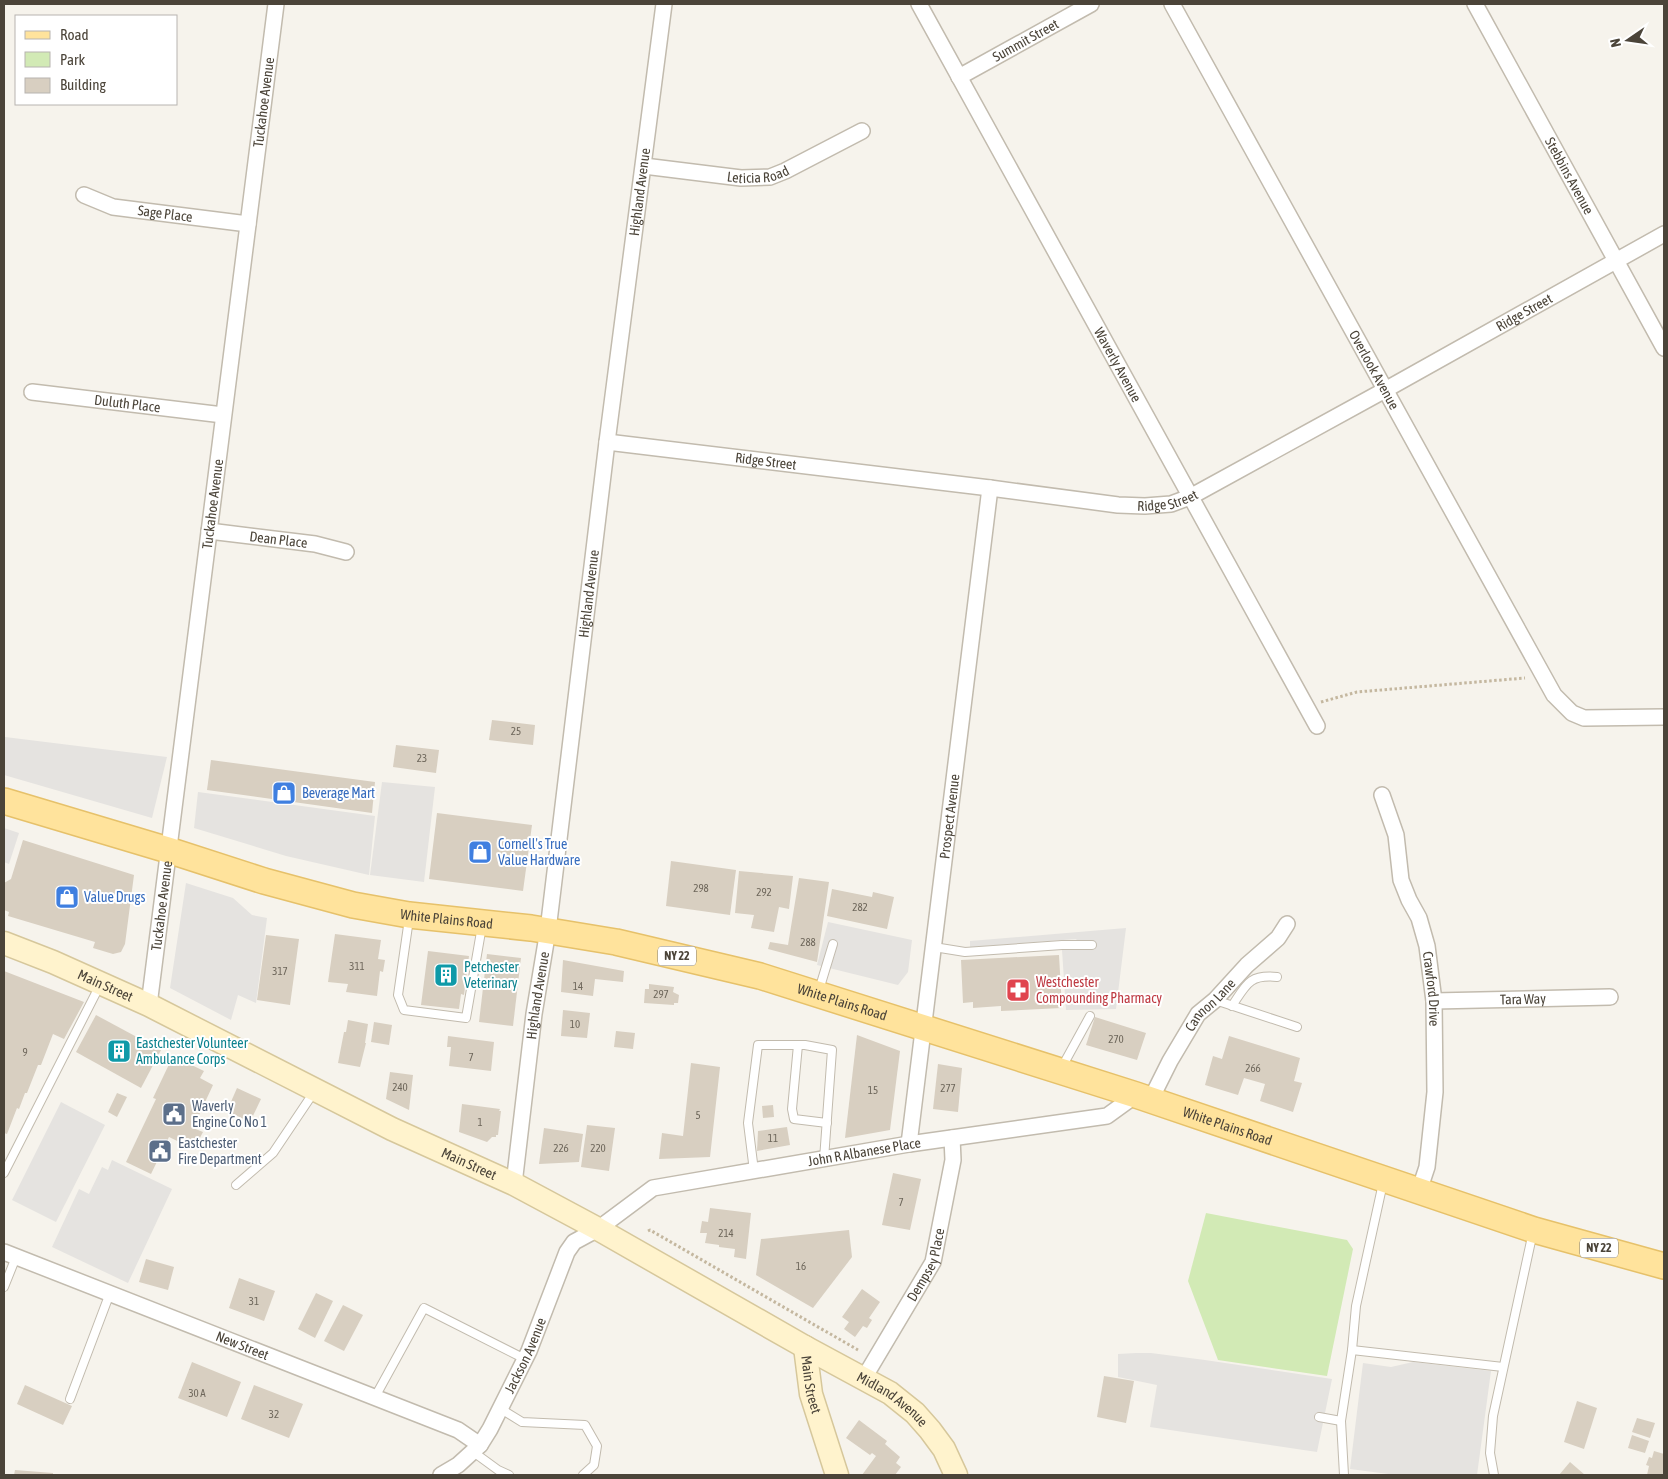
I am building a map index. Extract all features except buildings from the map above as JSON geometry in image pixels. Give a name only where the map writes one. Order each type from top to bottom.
[{"type":"main road","name":"White Plains Road","points":[[4,801],[316,896],[353,905],[409,915],[548,930],[616,942],[712,964],[818,994],[1143,1097],[1534,1230],[1664,1266]]},
{"type":"street","name":"Tuckahoe Avenue","points":[[149,1005],[276,4]]},
{"type":"street","name":"Highland Avenue","points":[[514,1184],[534,1014],[548,930],[607,442],[664,4]]},
{"type":"street","name":"Waverly Avenue","points":[[919,4],[1316,726]]},
{"type":"street","name":"Summit Street","points":[[959,77],[1091,4]]},
{"type":"street","name":"Overlook Avenue","points":[[1172,4],[1554,695],[1572,713],[1590,719],[1664,716]]},
{"type":"street","name":"Stebbins Avenue","points":[[1475,4],[1664,348]]},
{"type":"street","name":"Leticia Road","points":[[644,166],[741,178],[770,177],[785,172],[862,131]]},
{"type":"street","name":"Sage Place","points":[[84,195],[113,208],[248,224]]},
{"type":"street","name":"Ridge Street","points":[[607,442],[1118,505],[1145,506],[1171,504],[1190,497],[1664,234]]},
{"type":"street","name":"Duluth Place","points":[[32,392],[223,415]]},
{"type":"street","name":"Prospect Avenue","points":[[909,1144],[990,488]]},
{"type":"street","name":"Dean Place","points":[[209,531],[315,544],[346,552]]},
{"type":"street","name":"Crawford Drive","points":[[1382,795],[1396,835],[1401,880],[1419,918],[1427,946],[1434,1001],[1435,1092],[1427,1167],[1419,1191]]},
{"type":"street","name":"Cannon Lane","points":[[1143,1097],[1170,1061],[1198,1014],[1216,1000],[1247,965],[1278,938],[1287,924]]},
{"type":"street","name":"Main Street","points":[[4,943],[149,1005],[392,1130],[514,1184],[598,1229],[805,1347],[812,1394],[837,1475]]},
{"type":"street","name":"Tara Way","points":[[1434,1001],[1610,997]]},
{"type":"street","name":"John R Albanese Place","points":[[598,1229],[653,1188],[909,1144],[1107,1116],[1143,1097]]},
{"type":"street","name":"Dempsey Place","points":[[864,1378],[933,1262],[953,1160],[952,1138]]},
{"type":"street","name":"Jackson Avenue","points":[[441,1475],[458,1465],[476,1448],[490,1429],[525,1359],[567,1252],[574,1242],[598,1229]]},
{"type":"street","name":"New Street","points":[[10,1254],[458,1430],[476,1448]]},
{"type":"street","name":"Midland Avenue","points":[[805,1347],[890,1393],[915,1413],[944,1449],[956,1475]]},
{"type":"lane","points":[[409,915],[398,995],[404,1010],[466,1018],[482,923]]},
{"type":"lane","points":[[818,994],[833,944]]},
{"type":"lane","points":[[934,947],[965,952],[1062,945],[1092,945]]},
{"type":"lane","points":[[1232,1006],[1248,982],[1265,975],[1277,977]]},
{"type":"lane","points":[[4,1173],[101,983]]},
{"type":"lane","points":[[1216,1000],[1297,1027]]},
{"type":"lane","points":[[1059,1071],[1090,1016]]},
{"type":"lane","points":[[754,1171],[748,1123],[758,1045],[798,1045],[832,1050],[824,1159]]},
{"type":"lane","points":[[798,1045],[792,1109],[794,1119],[827,1122]]},
{"type":"lane","points":[[236,1185],[273,1153],[316,1090]]},
{"type":"lane","points":[[1344,1475],[1341,1421],[1352,1350],[1356,1306],[1384,1179]]},
{"type":"lane","points":[[1494,1475],[1490,1454],[1493,1416],[1534,1230]]},
{"type":"lane","points":[[4,1287],[10,1254]]},
{"type":"lane","points":[[70,1399],[110,1293]]},
{"type":"lane","points":[[375,1398],[424,1308],[525,1359]]},
{"type":"lane","points":[[1352,1350],[1503,1367]]},
{"type":"lane","points":[[500,1409],[522,1422],[585,1425],[597,1446],[594,1466],[583,1475]]},
{"type":"lane","points":[[1319,1417],[1341,1421]]},
{"type":"lane","points":[[476,1448],[498,1470],[509,1475]]},
{"type":"path","points":[[1306,707],[1357,692],[1544,676]]},
{"type":"path","points":[[648,1231],[650,1230],[863,1353]]},
{"type":"green space","points":[[1206,1213],[1347,1240],[1353,1249],[1327,1376],[1218,1360],[1188,1281]]},
{"type":"shaded area","points":[[5,737],[167,757],[152,818],[4,775]]},
{"type":"shaded area","points":[[382,782],[435,787],[424,882],[370,875]]},
{"type":"shaded area","points":[[198,792],[375,816],[369,875],[286,856],[194,828]]},
{"type":"shaded area","points":[[4,828],[19,833],[9,864],[4,862]]},
{"type":"shaded area","points":[[186,883],[233,898],[252,915],[267,918],[256,1003],[238,995],[231,1020],[170,988]]},
{"type":"shaded area","points":[[828,922],[912,940],[908,972],[898,985],[817,965]]},
{"type":"shaded area","points":[[1126,928],[1116,1009],[1066,1010],[1062,950],[1077,939],[970,947],[970,941]]},
{"type":"shaded area","points":[[61,1102],[105,1125],[56,1222],[12,1200]]},
{"type":"shaded area","points":[[112,1160],[172,1189],[128,1283],[52,1247],[79,1189],[89,1194],[102,1167],[108,1170]]},
{"type":"shaded area","points":[[1151,1353],[1205,1360],[1332,1379],[1317,1452],[1150,1427],[1157,1385],[1118,1377],[1118,1354]]},
{"type":"shaded area","points":[[1413,1362],[1491,1371],[1477,1475],[1396,1475],[1350,1469],[1363,1363],[1391,1367]]},
{"type":"place","name":"Beverage Mart","points":[[284,793]]},
{"type":"place","name":"Cornell's True Value Hardware","points":[[480,852]]},
{"type":"place","name":"Value Drugs","points":[[67,897]]},
{"type":"place","name":"Petchester Veterinary","points":[[446,975]]},
{"type":"place","name":"Westchester Compounding Pharmacy","points":[[1018,990]]},
{"type":"place","name":"Eastchester Volunteer Ambulance Corps","points":[[119,1051]]},
{"type":"place","name":"Waverly Engine Co No 1","points":[[174,1114]]},
{"type":"place","name":"Eastchester Fire Department","points":[[160,1151]]}]
